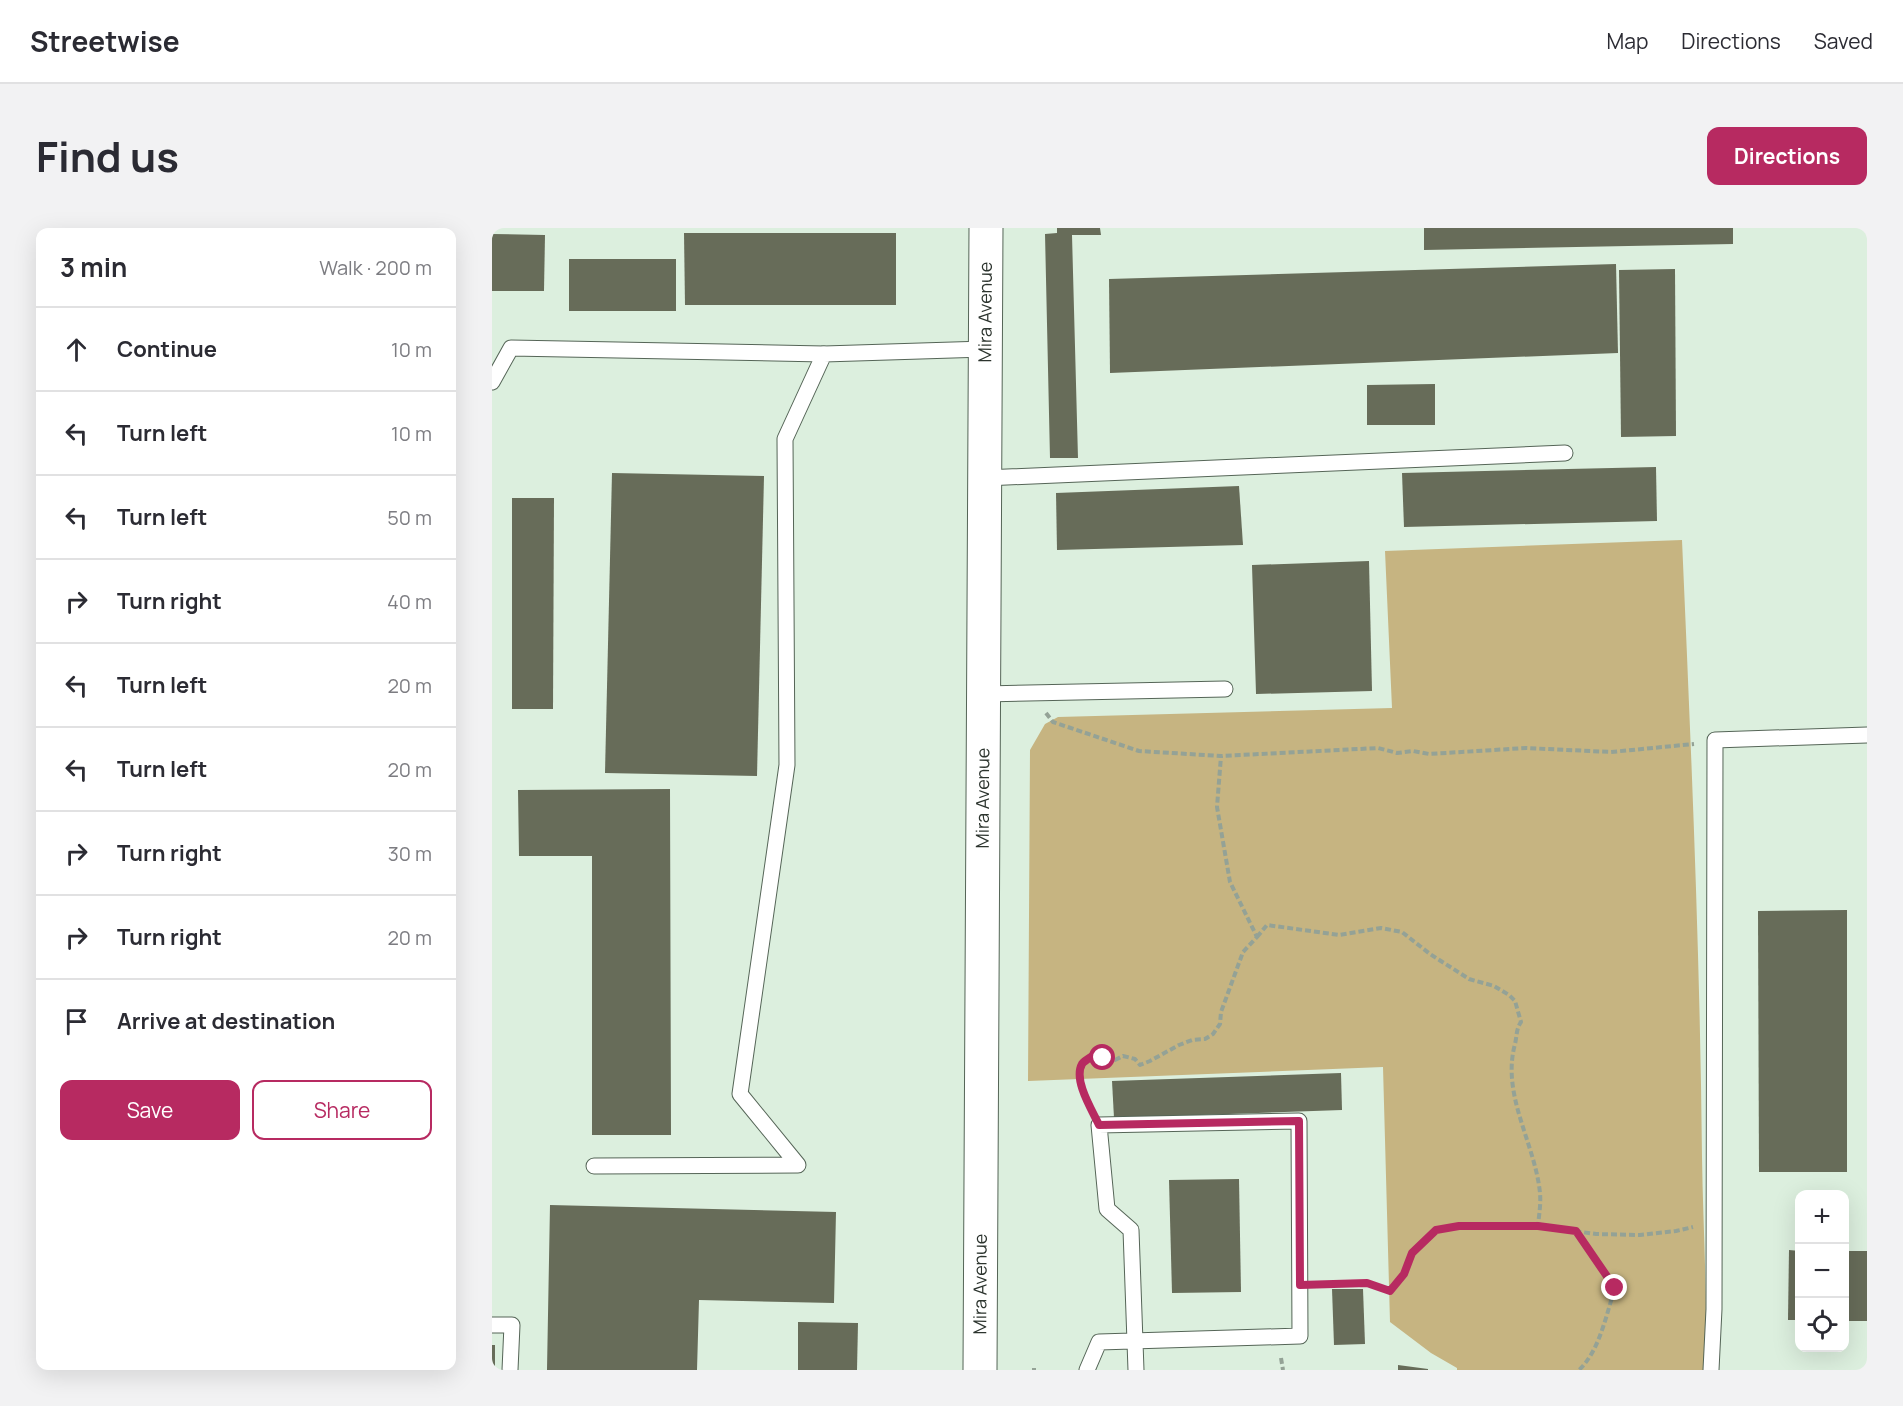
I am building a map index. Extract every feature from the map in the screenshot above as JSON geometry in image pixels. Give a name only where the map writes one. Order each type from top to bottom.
[{"type":"main road","name":"Mira Avenue","points":[[980,1370],[986,228]]},
{"type":"lane","points":[[492,382],[511,348],[824,354],[985,349]]},
{"type":"lane","points":[[594,1166],[798,1165],[740,1094],[786,765],[785,439],[824,354]]},
{"type":"lane","points":[[985,477],[1565,453]]},
{"type":"lane","points":[[984,694],[1225,689]]},
{"type":"lane","points":[[1711,1370],[1714,1310],[1715,740],[1867,735]]},
{"type":"lane","points":[[1087,1370],[1099,1342],[1135,1340],[1300,1336],[1299,1121],[1099,1125],[1107,1209],[1131,1230],[1135,1340],[1136,1370]]},
{"type":"lane","points":[[492,1325],[512,1325],[510,1370]]},
{"type":"path","points":[[1042,709],[1053,722],[1139,751],[1221,756],[1378,748],[1397,753],[1413,751],[1429,754],[1526,748],[1611,752],[1686,746],[1715,740]]},
{"type":"path","points":[[1221,756],[1217,807],[1230,882],[1257,937]]},
{"type":"path","points":[[1099,1125],[1083,1093],[1079,1072],[1083,1062],[1094,1055],[1114,1060],[1124,1056],[1135,1059],[1140,1065],[1179,1045],[1192,1040],[1205,1039],[1214,1034],[1220,1024],[1221,1012],[1243,951],[1267,925],[1339,935],[1381,928],[1402,932],[1430,954],[1469,979],[1494,986],[1515,1001],[1521,1022],[1516,1034],[1511,1063],[1516,1110],[1530,1152],[1540,1194],[1538,1226]]},
{"type":"path","points":[[1300,1285],[1367,1283],[1390,1291],[1404,1274],[1412,1253],[1436,1230],[1459,1226],[1538,1226],[1640,1235],[1676,1231],[1714,1222]]},
{"type":"path","points":[[1576,1231],[1615,1288],[1599,1336],[1587,1362],[1579,1370]]},
{"type":"shaded area","points":[[1682,540],[1697,926],[1706,1290],[1705,1370],[1457,1370],[1390,1322],[1383,1067],[1028,1081],[1030,750],[1045,724],[1058,717],[1392,708],[1385,551]]},
{"type":"building","points":[[1057,228],[1100,228],[1101,235],[1072,235],[1078,458],[1050,458],[1045,234],[1057,233]]},
{"type":"building","points":[[1424,228],[1733,228],[1733,244],[1424,250]]},
{"type":"building","points":[[684,233],[896,233],[896,305],[685,305]]},
{"type":"building","points":[[492,234],[545,235],[544,291],[492,291]]},
{"type":"building","points":[[569,259],[676,259],[676,311],[569,311]]},
{"type":"building","points":[[1616,264],[1618,353],[1110,373],[1109,279]]},
{"type":"building","points":[[1675,269],[1676,436],[1621,437],[1619,270]]},
{"type":"building","points":[[1435,384],[1435,425],[1367,425],[1367,385]]},
{"type":"building","points":[[1656,467],[1657,521],[1404,527],[1402,473]]},
{"type":"building","points":[[612,473],[764,476],[757,776],[605,773]]},
{"type":"building","points":[[1239,486],[1243,545],[1057,550],[1056,493]]},
{"type":"building","points":[[512,498],[554,498],[553,709],[512,709]]},
{"type":"building","points":[[1369,561],[1372,691],[1256,694],[1252,565]]},
{"type":"building","points":[[670,789],[671,1135],[592,1135],[592,856],[519,856],[518,790]]},
{"type":"building","points":[[1847,910],[1847,1172],[1759,1172],[1758,911]]},
{"type":"building","points":[[1341,1073],[1342,1110],[1114,1118],[1112,1081]]},
{"type":"building","points":[[1239,1179],[1241,1292],[1172,1293],[1169,1180]]},
{"type":"building","points":[[550,1205],[836,1212],[834,1303],[699,1300],[697,1370],[547,1370]]},
{"type":"building","points":[[1789,1250],[1795,1251],[1795,1320],[1788,1320]]},
{"type":"building","points":[[1849,1251],[1867,1251],[1867,1321],[1849,1321]]},
{"type":"building","points":[[1332,1289],[1363,1289],[1365,1344],[1334,1345]]},
{"type":"building","points":[[798,1322],[858,1323],[857,1370],[798,1370]]},
{"type":"building","points":[[492,1345],[495,1345],[495,1370],[492,1370]]},
{"type":"building","points":[[1398,1365],[1428,1369],[1428,1370],[1398,1370]]},
{"type":"route","points":[[1103,1058],[1094,1055],[1083,1062],[1079,1072],[1083,1093],[1099,1125],[1299,1121],[1300,1285],[1367,1283],[1390,1291],[1404,1274],[1412,1253],[1436,1230],[1459,1226],[1538,1226],[1576,1231],[1615,1288]]}]
